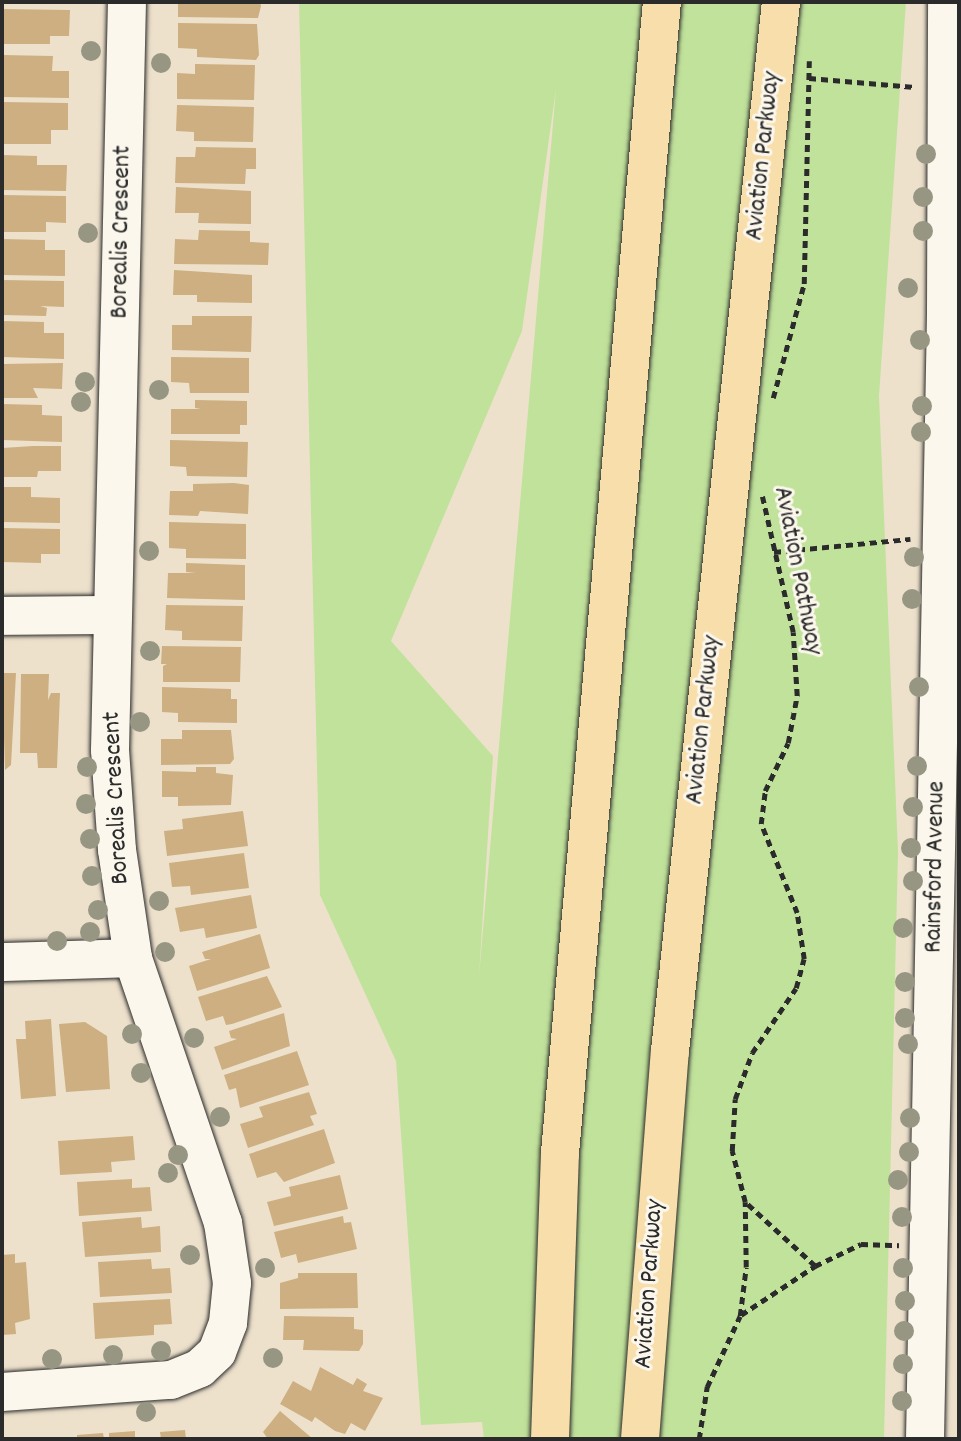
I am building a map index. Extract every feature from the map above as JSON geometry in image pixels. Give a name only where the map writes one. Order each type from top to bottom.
[{"type":"main road","points":[[550,1439],[560,1153],[662,2]]},
{"type":"main road","name":"Aviation Parkway","points":[[640,1439],[670,1051],[781,2]]},
{"type":"street","name":"Borealis Crescent","points":[[2,1392],[172,1380],[200,1368],[218,1352],[228,1323],[232,1283],[223,1223],[133,958],[117,850],[110,750],[127,2]]},
{"type":"street","name":"Rainsford Avenue","points":[[925,1439],[944,1247],[942,536],[947,2]]},
{"type":"street","points":[[2,616],[114,615]]},
{"type":"street","points":[[2,962],[133,958]]},
{"type":"path","points":[[768,411],[804,284],[810,54]]},
{"type":"path","points":[[809,78],[947,89]]},
{"type":"path","name":"Aviation Pathway","points":[[699,1439],[707,1387],[740,1316],[747,1257],[745,1202],[732,1151],[734,1099],[752,1053],[796,988],[804,959],[797,913],[761,824],[765,791],[788,743],[797,696],[793,632],[762,490]]},
{"type":"path","points":[[774,552],[942,536]]},
{"type":"path","points":[[745,1202],[815,1266]]},
{"type":"path","points":[[740,1316],[815,1266],[873,1241],[944,1247]]},
{"type":"green space","points":[[299,2],[906,2],[879,396],[898,852],[884,1439],[484,1439],[482,1422],[421,1425],[396,1061],[320,895]],"holes":[[[556,89],[479,976],[493,756],[391,641],[522,331]]]},
{"type":"building","points":[[178,2],[260,2],[261,6],[258,18],[178,17]]},
{"type":"building","points":[[2,9],[70,10],[69,36],[50,36],[50,44],[2,44]]},
{"type":"building","points":[[178,23],[257,24],[259,55],[256,60],[197,57],[197,49],[178,48]]},
{"type":"building","points":[[2,55],[53,56],[52,71],[69,71],[69,98],[2,97]]},
{"type":"building","points":[[195,64],[255,65],[254,100],[177,99],[177,73],[195,74]]},
{"type":"building","points":[[2,102],[68,103],[68,130],[51,130],[51,144],[2,144]]},
{"type":"building","points":[[177,105],[254,107],[253,142],[194,141],[194,132],[176,131]]},
{"type":"building","points":[[196,147],[256,148],[256,169],[246,169],[245,184],[175,183],[176,157],[195,157]]},
{"type":"building","points":[[2,155],[37,156],[37,165],[67,165],[66,191],[2,190]]},
{"type":"building","points":[[176,187],[251,191],[251,224],[198,223],[199,213],[175,213]]},
{"type":"building","points":[[2,195],[66,196],[66,223],[46,222],[46,232],[2,232]]},
{"type":"building","points":[[199,230],[250,231],[250,242],[269,243],[268,265],[174,264],[175,239],[198,240]]},
{"type":"building","points":[[2,239],[45,240],[45,250],[65,250],[65,276],[2,275]]},
{"type":"building","points":[[174,270],[252,275],[252,303],[197,302],[197,295],[173,295]]},
{"type":"building","points":[[2,280],[64,281],[64,307],[40,306],[47,308],[46,316],[2,315]]},
{"type":"building","points":[[192,316],[252,316],[251,352],[172,350],[172,325],[192,325]]},
{"type":"building","points":[[2,321],[44,322],[44,333],[64,333],[64,359],[2,357]]},
{"type":"building","points":[[171,357],[249,358],[249,393],[190,393],[189,383],[171,382]]},
{"type":"building","points":[[63,363],[62,389],[33,388],[38,398],[2,398],[2,364]]},
{"type":"building","points":[[195,400],[247,401],[247,425],[240,425],[240,434],[171,434],[171,409],[201,409],[195,408]]},
{"type":"building","points":[[2,404],[42,405],[42,415],[62,416],[62,442],[2,440]]},
{"type":"building","points":[[170,440],[248,442],[247,477],[187,476],[186,467],[170,466]]},
{"type":"building","points":[[61,446],[61,471],[38,471],[37,477],[2,477],[2,448]]},
{"type":"building","points":[[193,484],[249,485],[248,514],[200,511],[198,516],[169,515],[170,491],[193,491]]},
{"type":"building","points":[[2,487],[31,487],[31,497],[60,498],[60,523],[2,522]]},
{"type":"building","points":[[169,522],[246,524],[246,559],[186,558],[186,549],[169,548]]},
{"type":"building","points":[[2,528],[60,529],[60,554],[41,554],[41,563],[2,562]]},
{"type":"building","points":[[186,563],[245,565],[245,600],[167,598],[168,573],[196,573],[186,572]]},
{"type":"building","points":[[166,605],[243,606],[242,641],[182,640],[182,631],[165,630]]},
{"type":"building","points":[[162,646],[241,647],[240,682],[163,682],[163,666],[167,664],[161,664]]},
{"type":"building","points":[[2,673],[16,673],[11,765],[5,770]]},
{"type":"building","points":[[21,674],[49,674],[48,700],[51,693],[60,693],[57,768],[38,768],[37,753],[20,753]]},
{"type":"building","points":[[162,687],[231,689],[231,699],[237,699],[237,723],[178,722],[178,713],[162,712]]},
{"type":"building","points":[[182,730],[231,730],[234,759],[230,764],[161,765],[161,739],[182,739]]},
{"type":"building","points":[[196,767],[216,767],[216,773],[233,775],[231,805],[178,806],[178,797],[162,797],[162,771],[196,772]]},
{"type":"building","points":[[243,811],[248,846],[167,856],[164,831],[183,829],[182,819]]},
{"type":"building","points":[[244,853],[249,888],[191,895],[190,886],[172,887],[169,863]]},
{"type":"building","points":[[251,895],[257,928],[206,938],[204,928],[180,932],[175,908]]},
{"type":"building","points":[[260,934],[270,968],[197,991],[189,966],[211,959],[205,959],[202,952]]},
{"type":"building","points":[[267,976],[282,1007],[232,1024],[226,1025],[223,1016],[206,1021],[198,997]]},
{"type":"building","points":[[284,1013],[290,1046],[222,1070],[214,1047],[237,1039],[231,1038],[229,1031]]},
{"type":"building","points":[[51,1019],[56,1096],[21,1099],[16,1039],[26,1039],[25,1021]]},
{"type":"building","points":[[85,1022],[107,1036],[110,1089],[66,1092],[59,1024]]},
{"type":"building","points":[[297,1051],[309,1085],[240,1108],[236,1088],[229,1090],[224,1075]]},
{"type":"building","points":[[309,1092],[317,1114],[310,1116],[314,1125],[248,1148],[240,1124],[263,1117],[259,1107]]},
{"type":"building","points":[[324,1129],[335,1163],[284,1182],[276,1172],[257,1178],[249,1154]]},
{"type":"building","points":[[133,1136],[135,1160],[111,1162],[112,1172],[60,1175],[58,1141]]},
{"type":"building","points":[[340,1175],[348,1209],[274,1226],[267,1202],[291,1196],[289,1187]]},
{"type":"building","points":[[132,1179],[132,1188],[150,1187],[152,1211],[79,1216],[77,1182]]},
{"type":"building","points":[[343,1216],[344,1223],[351,1222],[357,1249],[298,1263],[296,1254],[281,1258],[274,1232]]},
{"type":"building","points":[[141,1217],[142,1228],[160,1226],[161,1252],[85,1257],[82,1222]]},
{"type":"building","points":[[15,1254],[15,1263],[26,1262],[30,1319],[15,1323],[16,1334],[2,1335],[2,1255]]},
{"type":"building","points":[[151,1259],[152,1269],[170,1268],[172,1293],[100,1297],[98,1262]]},
{"type":"building","points":[[298,1273],[357,1273],[358,1308],[280,1309],[280,1283],[298,1278]]},
{"type":"building","points":[[170,1299],[172,1324],[154,1325],[154,1335],[95,1339],[93,1303]]},
{"type":"building","points":[[284,1316],[354,1317],[354,1329],[363,1330],[363,1344],[359,1351],[303,1350],[304,1340],[283,1340]]},
{"type":"building","points":[[320,1367],[353,1385],[357,1378],[367,1384],[363,1391],[383,1398],[365,1431],[351,1423],[345,1434],[335,1431],[315,1417],[312,1422],[280,1404],[293,1381],[311,1391]]},
{"type":"building","points":[[280,1411],[313,1439],[268,1439],[263,1432]]},
{"type":"building","points":[[185,1430],[186,1439],[161,1439],[160,1432]]},
{"type":"building","points":[[135,1431],[135,1439],[109,1439],[109,1433]]},
{"type":"building","points":[[103,1433],[104,1439],[77,1439],[77,1435]]}]
